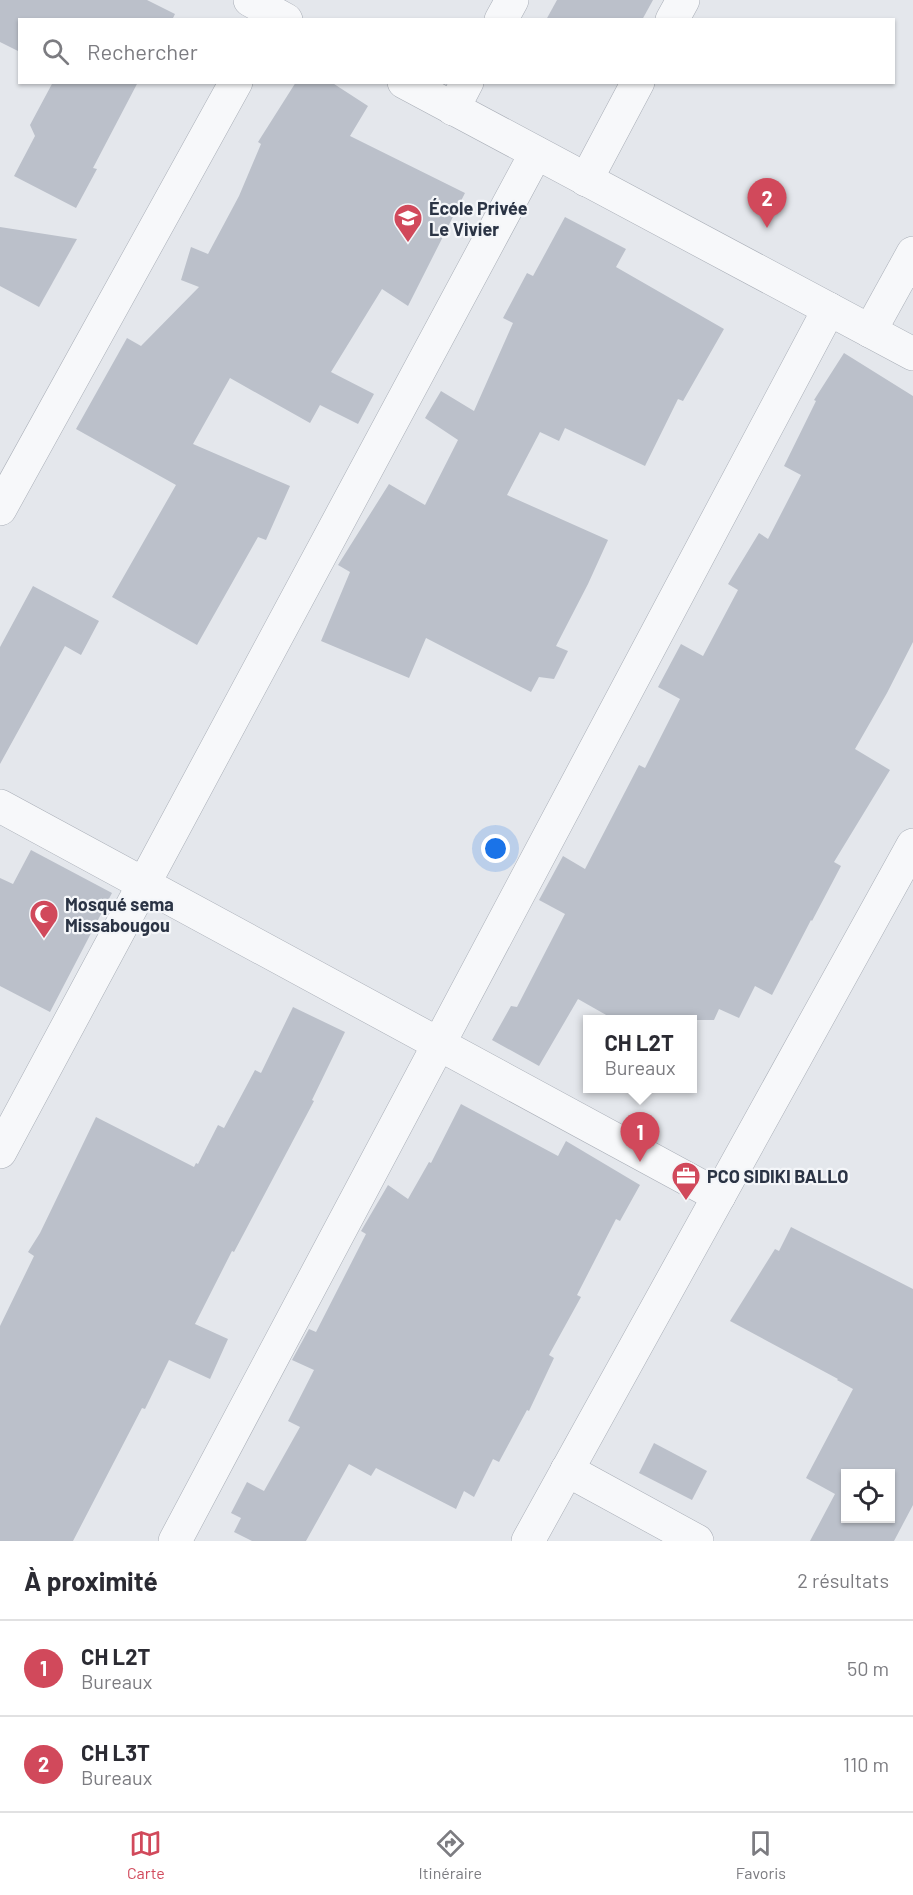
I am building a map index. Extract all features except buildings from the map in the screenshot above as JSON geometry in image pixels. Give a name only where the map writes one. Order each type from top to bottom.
[{"type":"street","points":[[502,18],[512,0]]},
{"type":"street","points":[[673,18],[683,0]]},
{"type":"street","points":[[0,509],[235,84]]},
{"type":"street","points":[[412,84],[460,96],[536,153],[913,354]]},
{"type":"street","points":[[586,180],[637,84]]},
{"type":"street","points":[[0,1152],[536,153]]},
{"type":"street","points":[[870,331],[913,253]]},
{"type":"street","points":[[175,1541],[829,309]]},
{"type":"street","points":[[0,806],[719,1196]]},
{"type":"street","points":[[528,1541],[913,844]]},
{"type":"street","points":[[567,1470],[697,1541]]},
{"type":"place","name":"CH L3T","points":[[767,228]]},
{"type":"place","name":"École Privée Le Vivier","points":[[408,244]]},
{"type":"place","name":"Mosqué sema Missabougou","points":[[44,940]]},
{"type":"place","name":"CH L2T","points":[[640,1162]]},
{"type":"place","name":"PCO SIDIKI BALLO","points":[[686,1202]]}]
